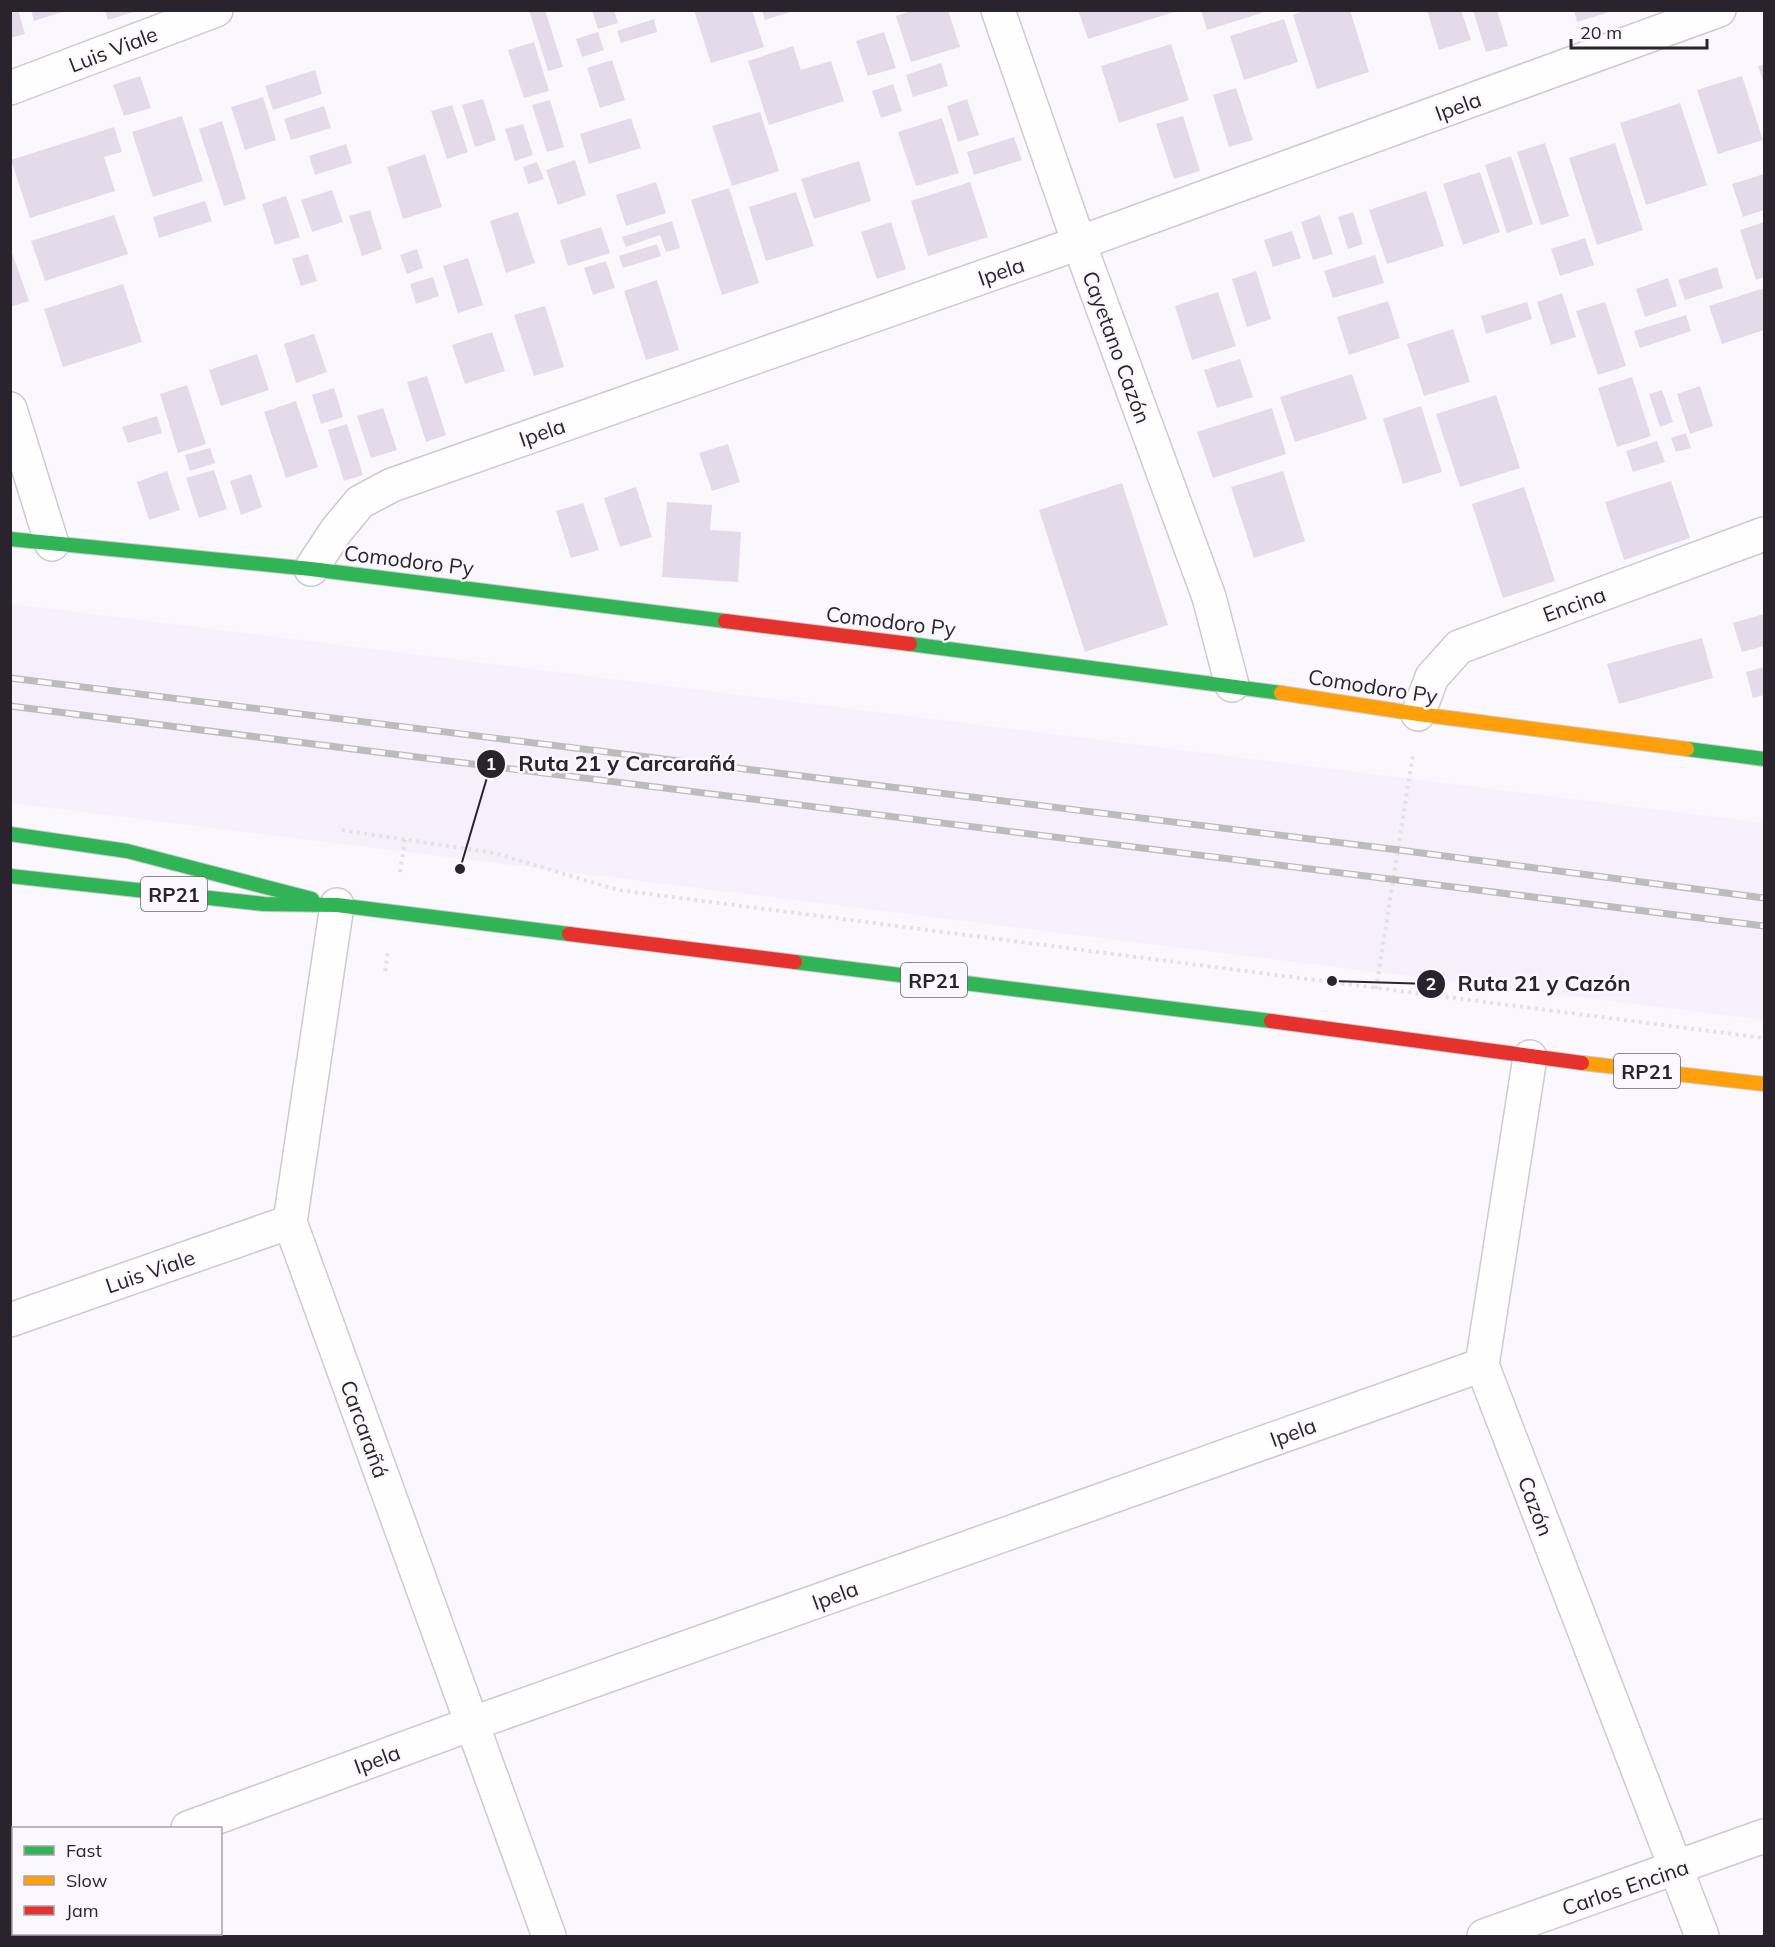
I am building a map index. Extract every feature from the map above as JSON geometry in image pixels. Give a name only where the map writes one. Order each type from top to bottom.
[{"type":"main road","name":"Comodoro Py","points":[[10,539],[311,569],[1232,686],[1418,714],[1764,759]]},
{"type":"main road","points":[[10,834],[127,851],[337,905]]},
{"type":"main road","name":"RP21","points":[[10,876],[264,904],[337,905],[1227,1015],[1530,1058],[1764,1084]]},
{"type":"street","name":"Luis Viale","points":[[10,88],[216,10]]},
{"type":"street","name":"Cayetano Cazón","points":[[998,10],[1079,243],[1209,597],[1232,686]]},
{"type":"street","name":"Ipela","points":[[311,569],[336,531],[360,502],[392,485],[1079,243],[1719,10]]},
{"type":"street","points":[[10,409],[52,544]]},
{"type":"street","name":"Encina","points":[[1418,714],[1431,677],[1459,647],[1764,534]]},
{"type":"street","name":"Carcarañá","points":[[337,905],[290,1222],[549,1936]]},
{"type":"street","points":[[1482,1365],[1530,1058]]},
{"type":"street","name":"Luis Viale","points":[[10,1320],[290,1222]]},
{"type":"street","name":"Ipela","points":[[191,1827],[471,1724],[1482,1365]]},
{"type":"street","name":"Cazón","points":[[1482,1365],[1702,1936]]},
{"type":"street","name":"Carlos Encina","points":[[1484,1936],[1678,1869],[1764,1836]]},
{"type":"path","points":[[1370,1036],[1418,714]]},
{"type":"path","points":[[342,830],[495,853],[618,890],[1764,1038]]},
{"type":"shaded area","points":[[11,604],[1764,823],[1764,1020],[11,803]]},
{"type":"building","points":[[10,10],[18,10],[25,34],[10,38]]},
{"type":"building","points":[[31,10],[65,10],[65,11],[34,21]]},
{"type":"building","points":[[105,10],[136,10],[136,11],[108,20]]},
{"type":"building","points":[[529,10],[545,10],[563,67],[548,71]]},
{"type":"building","points":[[592,10],[614,10],[618,23],[598,29]]},
{"type":"building","points":[[694,10],[752,10],[764,47],[711,63]]},
{"type":"building","points":[[762,10],[793,10],[793,11],[765,20]]},
{"type":"building","points":[[914,10],[948,10],[960,47],[911,62],[896,16]]},
{"type":"building","points":[[1078,10],[1177,10],[1177,11],[1088,39]]},
{"type":"building","points":[[1201,10],[1261,10],[1262,13],[1207,30]]},
{"type":"building","points":[[1306,10],[1350,10],[1369,72],[1317,89],[1293,15]]},
{"type":"building","points":[[1427,10],[1461,10],[1471,40],[1439,50]]},
{"type":"building","points":[[1473,10],[1497,10],[1508,46],[1486,52]]},
{"type":"building","points":[[1574,10],[1613,10],[1613,11],[1577,22]]},
{"type":"building","points":[[654,19],[657,32],[621,43],[617,31]]},
{"type":"building","points":[[1284,19],[1298,62],[1244,80],[1230,36]]},
{"type":"building","points":[[598,32],[604,50],[582,57],[576,39]]},
{"type":"building","points":[[884,32],[896,68],[868,76],[856,41]]},
{"type":"building","points":[[534,42],[549,91],[524,98],[508,50]]},
{"type":"building","points":[[1171,44],[1189,100],[1119,123],[1101,66]]},
{"type":"building","points":[[793,46],[801,70],[831,61],[844,101],[769,125],[748,61]]},
{"type":"building","points":[[612,60],[625,100],[600,108],[587,68]]},
{"type":"building","points":[[941,63],[948,86],[913,97],[906,75]]},
{"type":"building","points":[[1764,64],[1764,84],[1758,66]]},
{"type":"building","points":[[315,70],[322,94],[273,110],[265,86]]},
{"type":"building","points":[[140,76],[151,108],[124,116],[113,85]]},
{"type":"building","points":[[1742,76],[1763,140],[1718,154],[1697,90]]},
{"type":"building","points":[[893,84],[902,111],[881,118],[872,91]]},
{"type":"building","points":[[1236,88],[1253,140],[1229,147],[1213,95]]},
{"type":"building","points":[[263,97],[276,140],[245,150],[231,107]]},
{"type":"building","points":[[483,99],[496,140],[475,147],[462,105]]},
{"type":"building","points":[[967,99],[979,135],[958,142],[947,106]]},
{"type":"building","points":[[550,100],[564,147],[547,152],[532,105]]},
{"type":"building","points":[[1680,103],[1707,185],[1646,205],[1620,123]]},
{"type":"building","points":[[452,105],[468,152],[447,159],[431,111]]},
{"type":"building","points":[[324,106],[331,128],[291,140],[284,119]]},
{"type":"building","points":[[760,112],[779,171],[732,186],[712,126]]},
{"type":"building","points":[[182,116],[203,181],[153,197],[132,132]]},
{"type":"building","points":[[1183,116],[1200,171],[1174,179],[1156,124]]},
{"type":"building","points":[[631,118],[641,148],[589,164],[580,134]]},
{"type":"building","points":[[942,118],[959,173],[916,186],[898,132]]},
{"type":"building","points":[[222,121],[246,199],[224,206],[199,129]]},
{"type":"building","points":[[523,124],[533,155],[515,161],[505,129]]},
{"type":"building","points":[[114,127],[122,152],[104,157],[115,191],[30,218],[11,160]]},
{"type":"building","points":[[1014,137],[1022,160],[974,175],[967,152]]},
{"type":"building","points":[[1545,143],[1569,216],[1541,225],[1517,152]]},
{"type":"building","points":[[1615,143],[1643,230],[1597,245],[1569,158]]},
{"type":"building","points":[[346,144],[352,163],[315,175],[309,156]]},
{"type":"building","points":[[425,154],[442,207],[403,219],[387,167]]},
{"type":"building","points":[[1511,156],[1533,224],[1507,233],[1485,165]]},
{"type":"building","points":[[575,160],[586,195],[558,205],[546,170]]},
{"type":"building","points":[[859,161],[871,201],[814,219],[801,179]]},
{"type":"building","points":[[537,162],[544,179],[528,184],[523,167]]},
{"type":"building","points":[[1480,172],[1500,232],[1463,245],[1443,184]]},
{"type":"building","points":[[1764,174],[1764,210],[1743,217],[1732,184]]},
{"type":"building","points":[[656,182],[666,213],[626,226],[616,195]]},
{"type":"building","points":[[970,182],[988,237],[928,256],[911,201]]},
{"type":"building","points":[[729,188],[759,283],[722,295],[691,200]]},
{"type":"building","points":[[332,190],[343,222],[312,232],[301,200]]},
{"type":"building","points":[[1426,191],[1444,246],[1387,264],[1369,210]]},
{"type":"building","points":[[796,192],[814,246],[766,261],[749,207]]},
{"type":"building","points":[[286,196],[300,237],[275,245],[262,204]]},
{"type":"building","points":[[205,201],[212,221],[159,238],[153,217]]},
{"type":"building","points":[[370,210],[382,249],[362,256],[349,216]]},
{"type":"building","points":[[518,212],[535,263],[506,273],[490,221]]},
{"type":"building","points":[[1353,212],[1363,244],[1348,249],[1338,217]]},
{"type":"building","points":[[114,215],[128,254],[45,281],[31,241]]},
{"type":"building","points":[[1320,215],[1333,254],[1313,260],[1301,222]]},
{"type":"building","points":[[672,221],[680,248],[666,252],[660,235],[626,247],[622,237]]},
{"type":"building","points":[[891,222],[906,269],[877,279],[861,232]]},
{"type":"building","points":[[1764,222],[1764,277],[1756,280],[1740,230]]},
{"type":"building","points":[[601,227],[610,253],[568,266],[560,240]]},
{"type":"building","points":[[1292,231],[1301,258],[1273,267],[1264,240]]},
{"type":"building","points":[[1585,238],[1594,265],[1560,276],[1551,249]]},
{"type":"building","points":[[657,244],[661,256],[623,268],[619,256]]},
{"type":"building","points":[[10,247],[29,301],[10,307]]},
{"type":"building","points":[[417,249],[423,268],[407,274],[400,255]]},
{"type":"building","points":[[308,254],[317,281],[301,286],[292,259]]},
{"type":"building","points":[[1375,255],[1384,283],[1333,298],[1324,271]]},
{"type":"building","points":[[468,258],[483,305],[458,313],[443,266]]},
{"type":"building","points":[[606,261],[615,288],[593,295],[584,268]]},
{"type":"building","points":[[1717,267],[1723,288],[1685,300],[1678,280]]},
{"type":"building","points":[[1256,271],[1271,319],[1247,327],[1232,279]]},
{"type":"building","points":[[433,277],[439,296],[416,304],[410,284]]},
{"type":"building","points":[[1668,278],[1677,306],[1645,317],[1636,289]]},
{"type":"building","points":[[657,280],[679,350],[646,360],[624,291]]},
{"type":"building","points":[[123,284],[142,342],[63,367],[44,309]]},
{"type":"building","points":[[1764,288],[1764,330],[1722,344],[1709,306]]},
{"type":"building","points":[[1218,292],[1236,346],[1192,360],[1175,306]]},
{"type":"building","points":[[1562,293],[1576,337],[1551,345],[1537,302]]},
{"type":"building","points":[[1388,301],[1400,338],[1349,355],[1337,317]]},
{"type":"building","points":[[1527,302],[1532,319],[1486,334],[1481,316]]},
{"type":"building","points":[[1605,302],[1626,366],[1598,375],[1576,311]]},
{"type":"building","points":[[545,306],[564,367],[534,376],[514,315]]},
{"type":"building","points":[[1686,315],[1691,331],[1640,348],[1634,331]]},
{"type":"building","points":[[1453,329],[1470,382],[1424,396],[1407,344]]},
{"type":"building","points":[[492,332],[505,371],[465,384],[452,345]]},
{"type":"building","points":[[314,334],[327,372],[296,383],[284,344]]},
{"type":"building","points":[[257,354],[269,390],[221,406],[209,370]]},
{"type":"building","points":[[1240,359],[1253,397],[1217,408],[1204,370]]},
{"type":"building","points":[[1352,374],[1367,419],[1295,442],[1280,397]]},
{"type":"building","points":[[427,376],[446,435],[426,442],[407,382]]},
{"type":"building","points":[[1632,377],[1651,436],[1617,447],[1598,388]]},
{"type":"building","points":[[187,385],[206,444],[178,453],[160,394]]},
{"type":"building","points":[[1700,386],[1713,426],[1690,434],[1677,394]]},
{"type":"building","points":[[334,388],[343,417],[321,424],[312,395]]},
{"type":"building","points":[[1662,390],[1673,422],[1660,427],[1649,394]]},
{"type":"building","points":[[1496,395],[1520,468],[1460,487],[1436,414]]},
{"type":"building","points":[[296,401],[318,467],[286,478],[264,412]]},
{"type":"building","points":[[1421,406],[1442,472],[1403,484],[1383,419]]},
{"type":"building","points":[[383,408],[397,450],[371,458],[357,416]]},
{"type":"building","points":[[1272,408],[1286,454],[1213,478],[1197,432]]},
{"type":"building","points":[[157,416],[162,433],[128,443],[122,427]]},
{"type":"building","points":[[347,424],[363,475],[344,481],[328,430]]},
{"type":"building","points":[[1686,433],[1691,448],[1676,452],[1671,438]]},
{"type":"building","points":[[1657,441],[1665,462],[1633,472],[1626,451]]},
{"type":"building","points":[[728,444],[740,482],[712,491],[699,453]]},
{"type":"building","points":[[210,448],[215,463],[190,471],[185,455]]},
{"type":"building","points":[[214,470],[227,509],[199,518],[186,478]]},
{"type":"building","points":[[167,471],[180,510],[149,520],[137,482]]},
{"type":"building","points":[[1283,471],[1305,541],[1254,558],[1231,487]]},
{"type":"building","points":[[251,474],[262,507],[241,515],[230,481]]},
{"type":"building","points":[[1671,481],[1690,538],[1624,560],[1605,502]]},
{"type":"building","points":[[1122,483],[1168,625],[1085,652],[1039,510]]},
{"type":"building","points":[[636,487],[652,537],[620,547],[604,498]]},
{"type":"building","points":[[1524,487],[1555,581],[1503,598],[1472,504]]},
{"type":"building","points":[[667,502],[712,505],[710,530],[741,532],[738,582],[662,577]]},
{"type":"building","points":[[583,503],[599,550],[571,558],[556,511]]},
{"type":"building","points":[[1764,614],[1764,646],[1742,652],[1733,623]]},
{"type":"building","points":[[1702,638],[1713,678],[1619,704],[1607,664]]},
{"type":"building","points":[[1764,667],[1764,695],[1753,698],[1746,672]]},
{"type":"railway","points":[[10,678],[1399,850],[1764,898]]},
{"type":"railway","points":[[10,706],[1764,926]]},
{"type":"traffic: fast","points":[[10,539],[311,569],[725,621]]},
{"type":"traffic: fast","points":[[910,644],[1281,693]]},
{"type":"traffic: fast","points":[[1687,749],[1764,759]]},
{"type":"traffic: fast","points":[[10,834],[127,851],[312,899]]},
{"type":"traffic: fast","points":[[10,876],[264,904],[337,905],[569,934]]},
{"type":"traffic: fast","points":[[795,962],[1271,1021]]},
{"type":"traffic: slow","points":[[1281,693],[1418,714],[1687,749]]},
{"type":"traffic: slow","points":[[1582,1063],[1764,1084]]},
{"type":"traffic: jam","points":[[725,621],[910,644]]},
{"type":"traffic: jam","points":[[569,934],[795,962]]},
{"type":"traffic: jam","points":[[1271,1021],[1582,1063]]},
{"type":"place","name":"Ruta 21 y Carcarañá","points":[[460,869]]},
{"type":"place","name":"Ruta 21 y Cazón","points":[[1332,981]]}]
